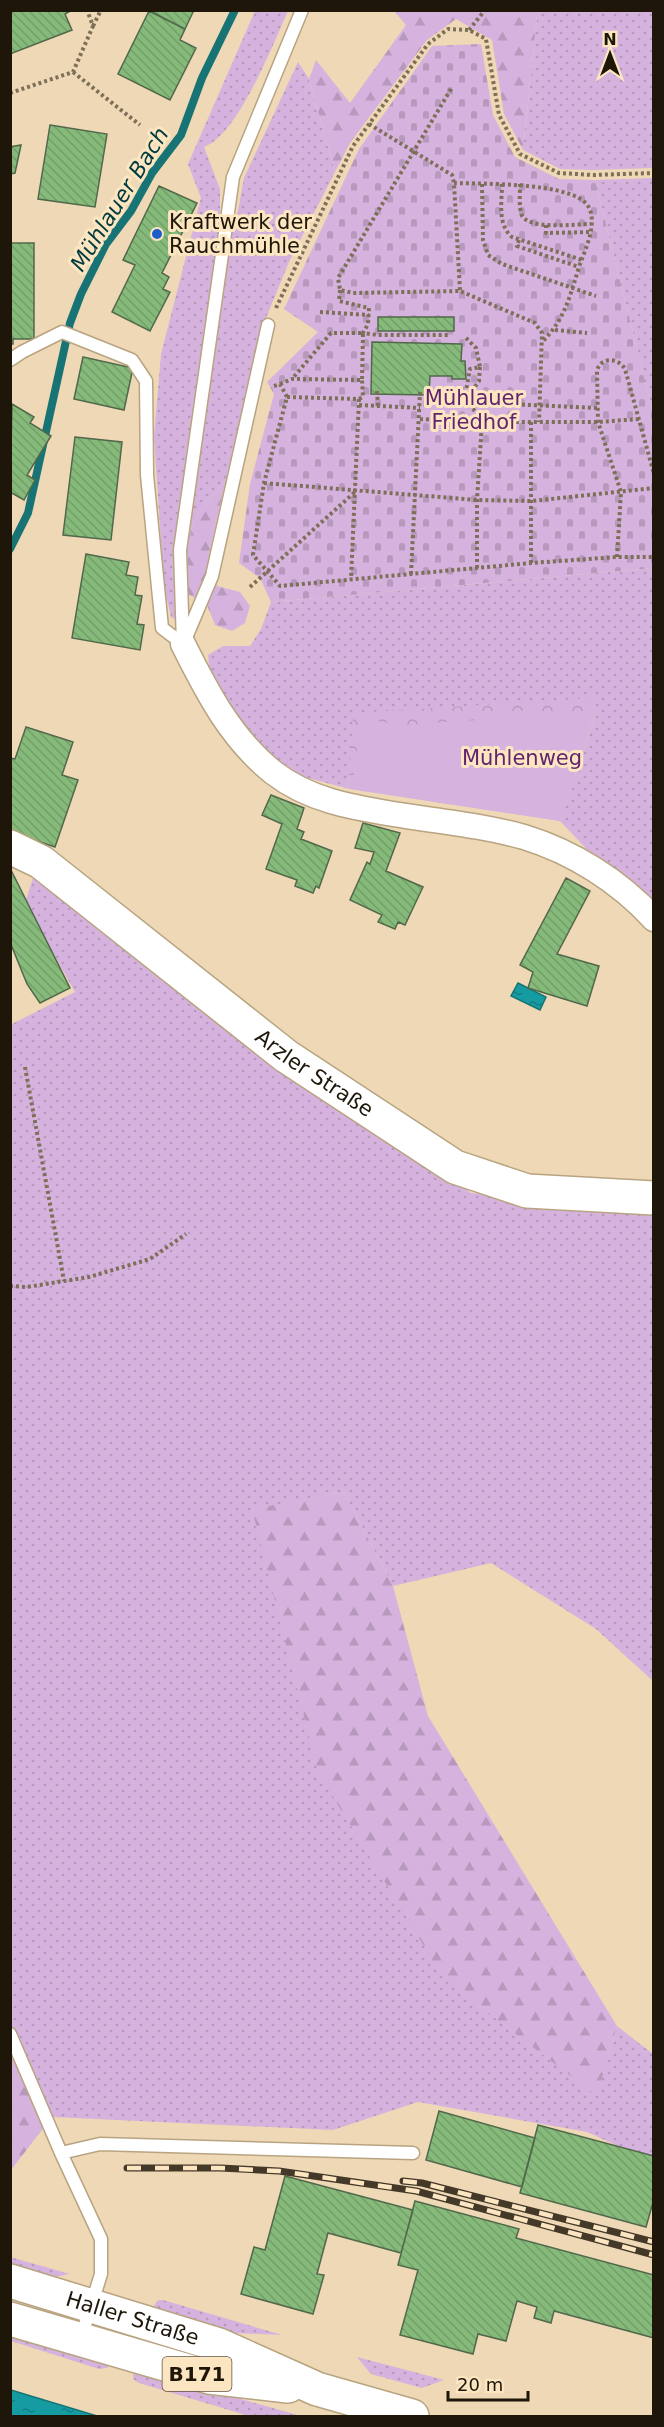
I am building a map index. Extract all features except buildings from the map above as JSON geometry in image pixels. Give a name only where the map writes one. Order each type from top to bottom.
[{"type":"main road","name":"Arzler Straße","points":[[14,848],[41,862],[286,1056],[455,1167],[527,1191],[654,1198]]},
{"type":"main road","name":"Haller Straße","points":[[10,2281],[219,2345],[317,2389],[412,2416]]},
{"type":"main road","name":"Haller Straße","points":[[10,2319],[209,2377],[317,2389]]},
{"type":"street","points":[[183,644],[202,682],[230,728],[258,760],[292,785],[307,793],[350,806],[525,837],[564,853],[593,869],[633,898],[654,919]]},
{"type":"lane","points":[[183,644],[180,549],[233,177],[302,10]]},
{"type":"lane","points":[[183,644],[212,576],[268,325]]},
{"type":"lane","points":[[10,360],[62,332],[132,360],[146,381],[147,475],[162,628],[183,644]]},
{"type":"lane","points":[[10,2034],[101,2239],[101,2274],[81,2339]]},
{"type":"lane","points":[[61,2153],[100,2144],[413,2153]]},
{"type":"path","points":[[87,10],[93,26]]},
{"type":"path","points":[[10,93],[74,72],[101,10]]},
{"type":"path","points":[[469,30],[485,10]]},
{"type":"path","points":[[268,325],[353,146],[428,44],[448,29],[469,30],[486,39],[499,115],[520,153],[559,173],[593,175],[654,173]]},
{"type":"path","points":[[74,72],[140,125]]},
{"type":"path","points":[[451,89],[338,278],[339,301],[369,308],[368,324],[363,333],[363,397],[358,399],[287,397],[264,483],[253,555],[280,586],[531,563],[617,557],[654,557]]},
{"type":"path","points":[[369,124],[452,175],[460,291]]},
{"type":"path","points":[[454,183],[520,184],[581,198],[590,208],[591,232],[560,323],[542,342]]},
{"type":"path","points":[[482,184],[483,240],[488,255],[502,264],[596,296]]},
{"type":"path","points":[[502,184],[502,220],[504,228],[512,237],[582,260]]},
{"type":"path","points":[[520,184],[520,213],[533,225],[591,224]]},
{"type":"path","points":[[546,225],[546,232],[591,232]]},
{"type":"path","points":[[519,240],[518,246],[579,267]]},
{"type":"path","points":[[340,290],[352,293],[460,291],[535,323],[540,328],[542,342],[538,422]]},
{"type":"path","points":[[320,312],[369,315]]},
{"type":"path","points":[[554,330],[587,333]]},
{"type":"path","points":[[292,379],[331,333],[448,334]]},
{"type":"path","points":[[464,402],[479,381],[480,367],[476,348],[466,338]]},
{"type":"path","points":[[617,557],[621,492],[598,422],[597,408],[598,367],[603,361],[615,361],[622,364],[625,369],[654,474]]},
{"type":"path","points":[[464,402],[470,369],[480,367]]},
{"type":"path","points":[[280,384],[292,379],[362,380]]},
{"type":"path","points":[[378,391],[378,406]]},
{"type":"path","points":[[411,574],[420,392]]},
{"type":"path","points":[[351,579],[358,399]]},
{"type":"path","points":[[464,402],[597,408]]},
{"type":"path","points":[[464,402],[489,422]]},
{"type":"path","points":[[358,405],[420,408]]},
{"type":"path","points":[[420,419],[482,422],[598,422],[639,419]]},
{"type":"path","points":[[477,568],[477,500],[482,422]]},
{"type":"path","points":[[531,422],[531,563]]},
{"type":"path","points":[[264,483],[477,500],[532,501],[654,488]]},
{"type":"path","points":[[249,587],[356,490]]},
{"type":"path","points":[[25,1066],[64,1281]]},
{"type":"path","points":[[10,1286],[27,1287],[89,1277],[150,1259],[186,1234]]},
{"type":"green space","points":[[255,11],[288,11],[242,107],[217,139],[204,147],[220,189],[220,226],[235,227],[244,178],[298,62],[309,79],[335,172],[289,262],[264,323],[226,479],[193,521],[187,551],[175,550],[176,620],[171,617],[164,586],[154,437],[161,354],[201,198],[188,164]]},
{"type":"green space","points":[[394,11],[539,11],[523,150],[504,114],[492,40],[456,19],[427,40],[350,143],[335,172],[309,79],[316,60],[350,103],[406,25]]},
{"type":"green space","points":[[539,11],[653,11],[653,168],[560,169],[523,150]]},
{"type":"green space","name":"Mühlauer Friedhof","points":[[481,44],[493,115],[515,157],[559,179],[595,180],[653,413],[653,568],[271,602],[260,578],[239,563],[250,484],[274,394],[267,382],[318,332],[284,309],[359,149],[432,46]]},
{"type":"green space","points":[[653,178],[653,413],[595,180]]},
{"type":"green space","points":[[226,479],[209,554],[217,586],[240,592],[250,606],[245,623],[232,631],[215,625],[207,605],[188,594],[187,551],[193,521]]},
{"type":"green space","points":[[653,568],[653,919],[560,821],[596,713],[354,713],[349,789],[293,774],[249,738],[210,676],[208,655],[223,646],[250,646],[261,629],[271,602]]},
{"type":"green space","name":"Mühlenweg","points":[[593,698],[596,712],[560,821],[349,789],[353,713]]},
{"type":"green space","name":"Mühlenweg","points":[[596,712],[560,821],[352,789],[361,719],[405,725]]},
{"type":"green space","points":[[33,878],[471,1193],[653,1205],[653,1681],[596,1629],[491,1563],[393,1586],[344,1492],[252,1510],[597,2095],[617,2026],[653,2054],[653,2162],[587,2132],[418,2102],[333,2130],[52,2117],[10,2023],[10,1025],[75,992],[25,903]]},
{"type":"green space","points":[[344,1492],[393,1586],[428,1716],[617,2026],[597,2096],[444,1979],[318,1772],[252,1509]]},
{"type":"green space","points":[[10,2023],[52,2117],[11,2170],[10,2170]]},
{"type":"green space","points":[[10,2257],[70,2274],[54,2277],[11,2266]]},
{"type":"green space","points":[[159,2300],[282,2335],[234,2333],[153,2309]]},
{"type":"green space","points":[[10,2332],[111,2361],[107,2368],[99,2369],[11,2341]]},
{"type":"green space","points":[[357,2357],[444,2380],[422,2388],[371,2374]]},
{"type":"green space","points":[[135,2369],[301,2416],[249,2416],[139,2383],[134,2380]]},
{"type":"water","points":[[518,983],[546,997],[540,1010],[511,996]]},
{"type":"water","points":[[11,2390],[97,2416],[11,2416]]},
{"type":"waterway","name":"Mühlauer Bach","points":[[10,549],[28,513],[70,323],[81,294],[106,244],[131,211],[152,173],[181,135],[202,78],[235,10]]},
{"type":"railway","points":[[127,2168],[220,2168],[279,2171],[416,2191],[654,2255]]},
{"type":"railway","points":[[403,2181],[422,2183],[654,2242]]},
{"type":"place","name":"Kraftwerk der Rauchmühle","points":[[157,234]]}]
